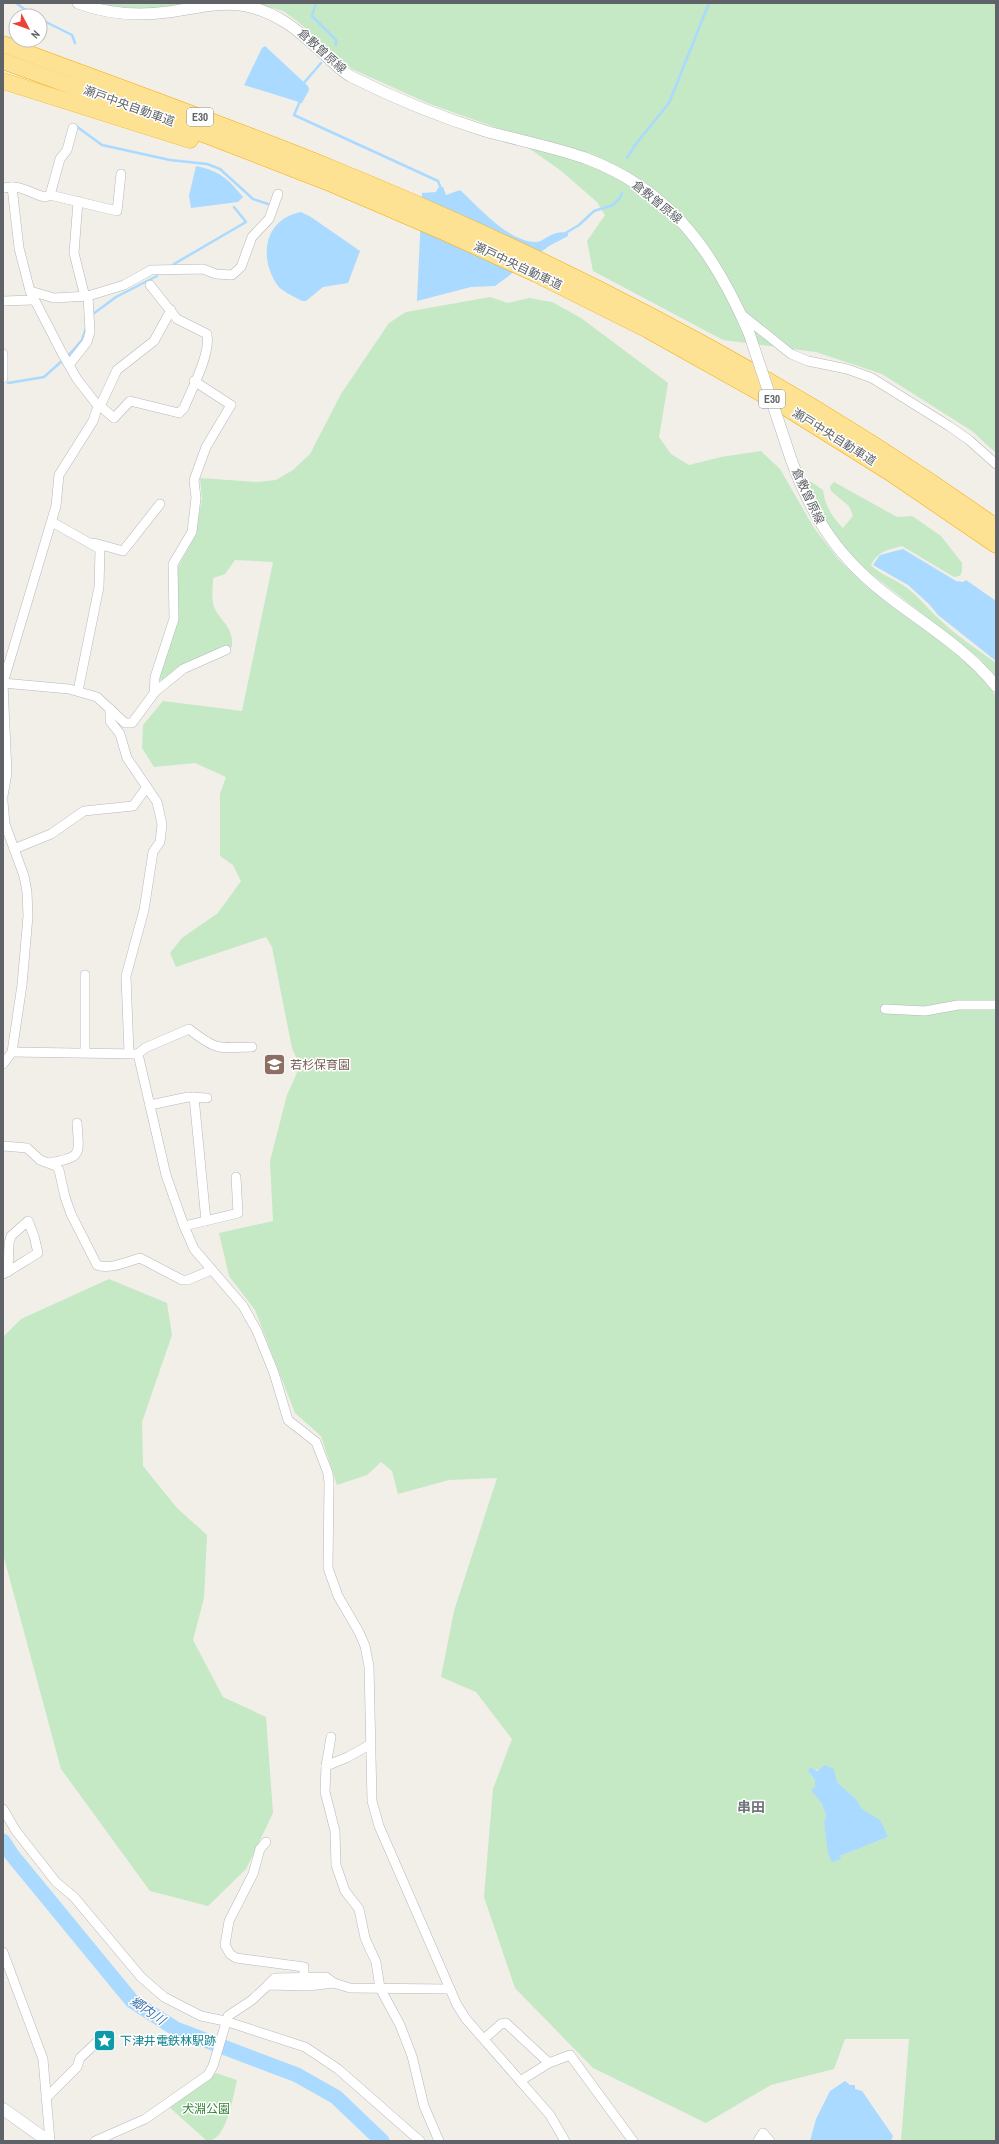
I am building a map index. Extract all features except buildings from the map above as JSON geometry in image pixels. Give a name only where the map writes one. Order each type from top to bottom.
[{"type":"highway","name":"瀬戸中央自動車道","points":[[3,44],[333,168],[391,201],[648,330],[780,404],[892,474],[996,545]]},
{"type":"highway","name":"瀬戸中央自動車道","points":[[3,61],[159,117],[327,182],[452,220],[549,265],[683,333],[772,383],[879,449],[996,528]]},
{"type":"highway","points":[[3,81],[327,182]]},
{"type":"main road","points":[[3,2109],[49,2141]]},
{"type":"street","name":"倉敷曽原線","points":[[78,3],[111,12],[140,15],[215,5],[240,5],[278,16],[293,26],[350,76],[447,117],[484,130],[586,159],[613,171],[644,188],[682,221],[718,268],[749,333],[790,459],[818,521],[846,558],[891,598],[962,651],[981,668],[996,686]]},
{"type":"street","points":[[50,195],[60,159],[67,150],[73,128]]},
{"type":"street","points":[[121,174],[117,211],[50,195],[45,197],[40,196],[20,187],[8,188],[19,248],[32,295],[68,364],[99,406],[114,418],[126,404],[134,401],[179,413],[184,408],[209,343],[207,334],[182,322],[150,285]]},
{"type":"street","points":[[3,301],[32,295],[54,298],[86,296],[124,285],[151,270],[203,269],[216,274],[232,276],[241,267],[252,237],[269,219],[278,194]]},
{"type":"street","points":[[68,364],[87,342],[90,331],[86,296],[74,253],[78,201]]},
{"type":"street","points":[[3,796],[7,773],[3,683],[52,522],[56,506],[59,475],[93,421],[117,370],[154,341],[171,310]]},
{"type":"street","points":[[741,314],[791,354],[808,361],[847,369],[872,378],[949,426],[969,440],[996,464]]},
{"type":"street","points":[[3,354],[3,378]]},
{"type":"street","points":[[154,694],[155,677],[174,619],[173,564],[192,532],[196,498],[194,480],[206,447],[231,405],[194,381]]},
{"type":"street","points":[[52,522],[70,534],[93,544],[123,551],[160,504]]},
{"type":"street","points":[[78,691],[98,587],[100,549],[93,544]]},
{"type":"street","points":[[3,683],[78,691],[97,697],[125,723],[132,723],[154,694],[183,668],[226,650]]},
{"type":"street","points":[[110,709],[110,721],[120,734],[127,758],[157,802],[162,824],[160,842],[153,852],[144,910],[126,976],[134,1053],[150,1105],[166,1175],[184,1226],[194,1249],[243,1306],[257,1331],[274,1373],[288,1420],[316,1442],[328,1473],[328,1568],[338,1596],[359,1632],[365,1646],[369,1666],[372,1801],[375,1814],[450,1989],[466,2019],[550,2115],[565,2141]]},
{"type":"street","points":[[14,849],[51,834],[84,811],[133,806],[147,788]]},
{"type":"street","points":[[3,802],[5,824],[27,892],[28,916],[22,985],[12,1052],[3,1064]]},
{"type":"street","points":[[85,975],[85,1052]]},
{"type":"street","points":[[885,1009],[925,1011],[958,1006],[996,1005]]},
{"type":"street","points":[[12,1052],[134,1053],[189,1029],[209,1045],[217,1048],[252,1047]]},
{"type":"street","points":[[150,1105],[194,1097],[207,1098]]},
{"type":"street","points":[[194,1097],[206,1221]]},
{"type":"street","points":[[50,1163],[70,1159],[79,1151],[76,1123]]},
{"type":"street","points":[[3,1146],[27,1148],[40,1160],[50,1163],[59,1170],[64,1197],[97,1265],[103,1267],[111,1266],[140,1258],[182,1280],[188,1280],[211,1270]]},
{"type":"street","points":[[184,1226],[238,1213],[236,1178]]},
{"type":"street","points":[[28,1221],[34,1236],[38,1253],[5,1273],[11,1236],[28,1221]]},
{"type":"street","points":[[331,1737],[326,1766],[325,1792],[335,1831],[336,1865],[346,1891],[359,1909],[365,1938],[376,1962],[380,1988],[400,2025],[412,2056],[424,2106],[439,2141]]},
{"type":"street","points":[[326,1766],[348,1757],[371,1744]]},
{"type":"street","points":[[3,1809],[16,1831],[56,1882],[74,1898],[141,1977],[164,1998],[201,2016],[292,2042],[318,2054],[338,2069],[420,2141]]},
{"type":"street","points":[[266,1842],[260,1850],[253,1874],[229,1921],[225,1946],[230,1954],[236,1958],[304,1967],[304,1978]]},
{"type":"street","points":[[3,1952],[42,2059],[49,2141]]},
{"type":"street","points":[[95,2141],[125,2129],[157,2111],[208,2075],[213,2066],[228,2016],[252,2000],[275,1978],[326,1977],[334,1983],[350,1988],[450,1989]]},
{"type":"street","points":[[268,1985],[308,1986],[334,1983]]},
{"type":"street","points":[[484,2039],[501,2024],[506,2023],[548,2063]]},
{"type":"street","points":[[46,2098],[77,2067],[80,2058],[98,2041]]},
{"type":"street","points":[[520,2081],[548,2063],[570,2055],[574,2058],[633,2141]]},
{"type":"street","points":[[758,2141],[763,2133],[770,2141]]},
{"type":"green space","points":[[105,3],[200,3],[159,10],[110,6]]},
{"type":"green space","points":[[255,3],[996,3],[996,453],[972,431],[882,374],[816,352],[723,340],[593,271],[587,241],[605,215],[597,202],[560,170],[503,130],[430,104],[352,69],[296,20],[283,11]]},
{"type":"green space","points":[[490,297],[508,303],[529,298],[552,302],[581,318],[668,383],[659,437],[671,454],[689,465],[721,457],[761,451],[780,469],[814,528],[839,560],[867,587],[935,637],[974,670],[996,695],[996,2141],[901,2141],[909,2039],[845,2039],[834,2069],[771,2085],[706,2123],[593,2068],[515,1988],[484,1897],[493,1789],[512,1739],[476,1692],[441,1677],[454,1611],[497,1478],[449,1480],[398,1494],[392,1471],[381,1462],[367,1475],[337,1485],[321,1436],[295,1413],[255,1310],[229,1276],[219,1233],[273,1221],[270,1161],[287,1095],[300,1066],[292,1048],[272,947],[266,937],[176,967],[170,953],[182,938],[218,913],[241,881],[233,865],[220,856],[220,794],[226,777],[195,763],[154,767],[142,748],[143,725],[163,701],[242,711],[273,562],[235,560],[225,574],[213,578],[213,604],[229,629],[232,647],[210,653],[162,681],[159,678],[177,621],[178,567],[195,536],[202,499],[200,478],[257,482],[276,480],[293,470],[310,454],[341,394],[389,323],[406,312]],"holes":[[[822,1769],[834,1774],[837,1782],[857,1800],[862,1809],[871,1815],[888,1837],[840,1856],[826,1835],[824,1823],[826,1816],[822,1804],[812,1790],[815,1787],[815,1780],[808,1771]]]},
{"type":"green space","points":[[805,480],[810,481],[823,490],[825,501],[830,511],[843,528],[853,516],[849,506],[831,491],[830,486],[834,482],[897,517],[912,516],[941,536],[962,563],[962,571],[960,576],[954,577],[902,546],[880,554],[871,565],[878,571],[907,588],[966,642],[996,663],[996,680],[980,659],[850,557],[833,536],[805,485]]},
{"type":"green space","points":[[109,1279],[167,1303],[172,1335],[142,1422],[143,1466],[177,1508],[207,1535],[204,1598],[193,1640],[223,1697],[266,1717],[273,1813],[246,1869],[208,1906],[150,1891],[61,1769],[3,1554],[3,1337],[21,1319]]},
{"type":"green space","name":"犬淵公園","points":[[216,2073],[237,2080],[231,2106],[224,2126],[220,2134],[214,2139],[207,2141],[168,2106]]},
{"type":"water","points":[[265,46],[308,86],[309,90],[302,103],[244,85],[262,48]]},
{"type":"water","points":[[196,166],[217,173],[233,185],[243,197],[238,202],[191,208],[189,196]]},
{"type":"water","points":[[443,187],[446,195],[460,190],[495,223],[526,241],[540,241],[553,234],[562,232],[568,233],[568,236],[549,246],[495,286],[471,287],[417,301],[422,193],[436,192],[438,188]]},
{"type":"water","points":[[301,212],[311,217],[360,251],[348,283],[323,287],[306,301],[302,301],[278,286],[268,264],[267,252],[268,241],[272,231],[279,223],[289,216]]},
{"type":"water","points":[[903,549],[956,581],[963,582],[966,580],[996,601],[996,661],[938,615],[929,604],[908,585],[873,565],[880,555]]},
{"type":"water","points":[[825,1765],[834,1769],[837,1782],[857,1800],[862,1809],[880,1820],[888,1837],[840,1856],[841,1859],[832,1862],[828,1853],[824,1823],[826,1816],[822,1804],[811,1790],[815,1787],[815,1780],[808,1771],[810,1767],[817,1771]]},
{"type":"water","points":[[845,2081],[850,2085],[855,2085],[855,2089],[862,2091],[893,2136],[891,2141],[810,2141],[816,2119],[830,2091]]},
{"type":"waterway","points":[[16,3],[23,8]]},
{"type":"waterway","points":[[316,3],[312,16],[336,40],[336,45]]},
{"type":"waterway","points":[[627,158],[635,145],[669,103],[709,3]]},
{"type":"waterway","points":[[48,23],[72,35],[75,43]]},
{"type":"waterway","points":[[303,84],[321,63]]},
{"type":"waterway","points":[[301,99],[294,115],[438,181],[441,189]]},
{"type":"waterway","points":[[76,126],[102,145],[170,160],[207,164],[220,169],[253,199],[268,204]]},
{"type":"waterway","points":[[564,234],[579,225],[594,211],[613,205],[620,198],[622,193]]},
{"type":"waterway","points":[[174,264],[246,222],[234,207]]},
{"type":"waterway","points":[[93,314],[116,297],[157,276]]},
{"type":"waterway","points":[[67,357],[82,340],[86,328]]},
{"type":"waterway","points":[[8,383],[44,377],[63,360]]},
{"type":"waterway","name":"郷内川","points":[[3,1841],[12,1855],[132,2001],[176,2029],[297,2075],[336,2097],[382,2141]]},
{"type":"place","name":"若杉保育園","points":[[275,1065]]},
{"type":"place","name":"下津井電鉄林駅跡","points":[[104,2041]]},
{"type":"district","name":"串田","points":[[751,1807]]}]
